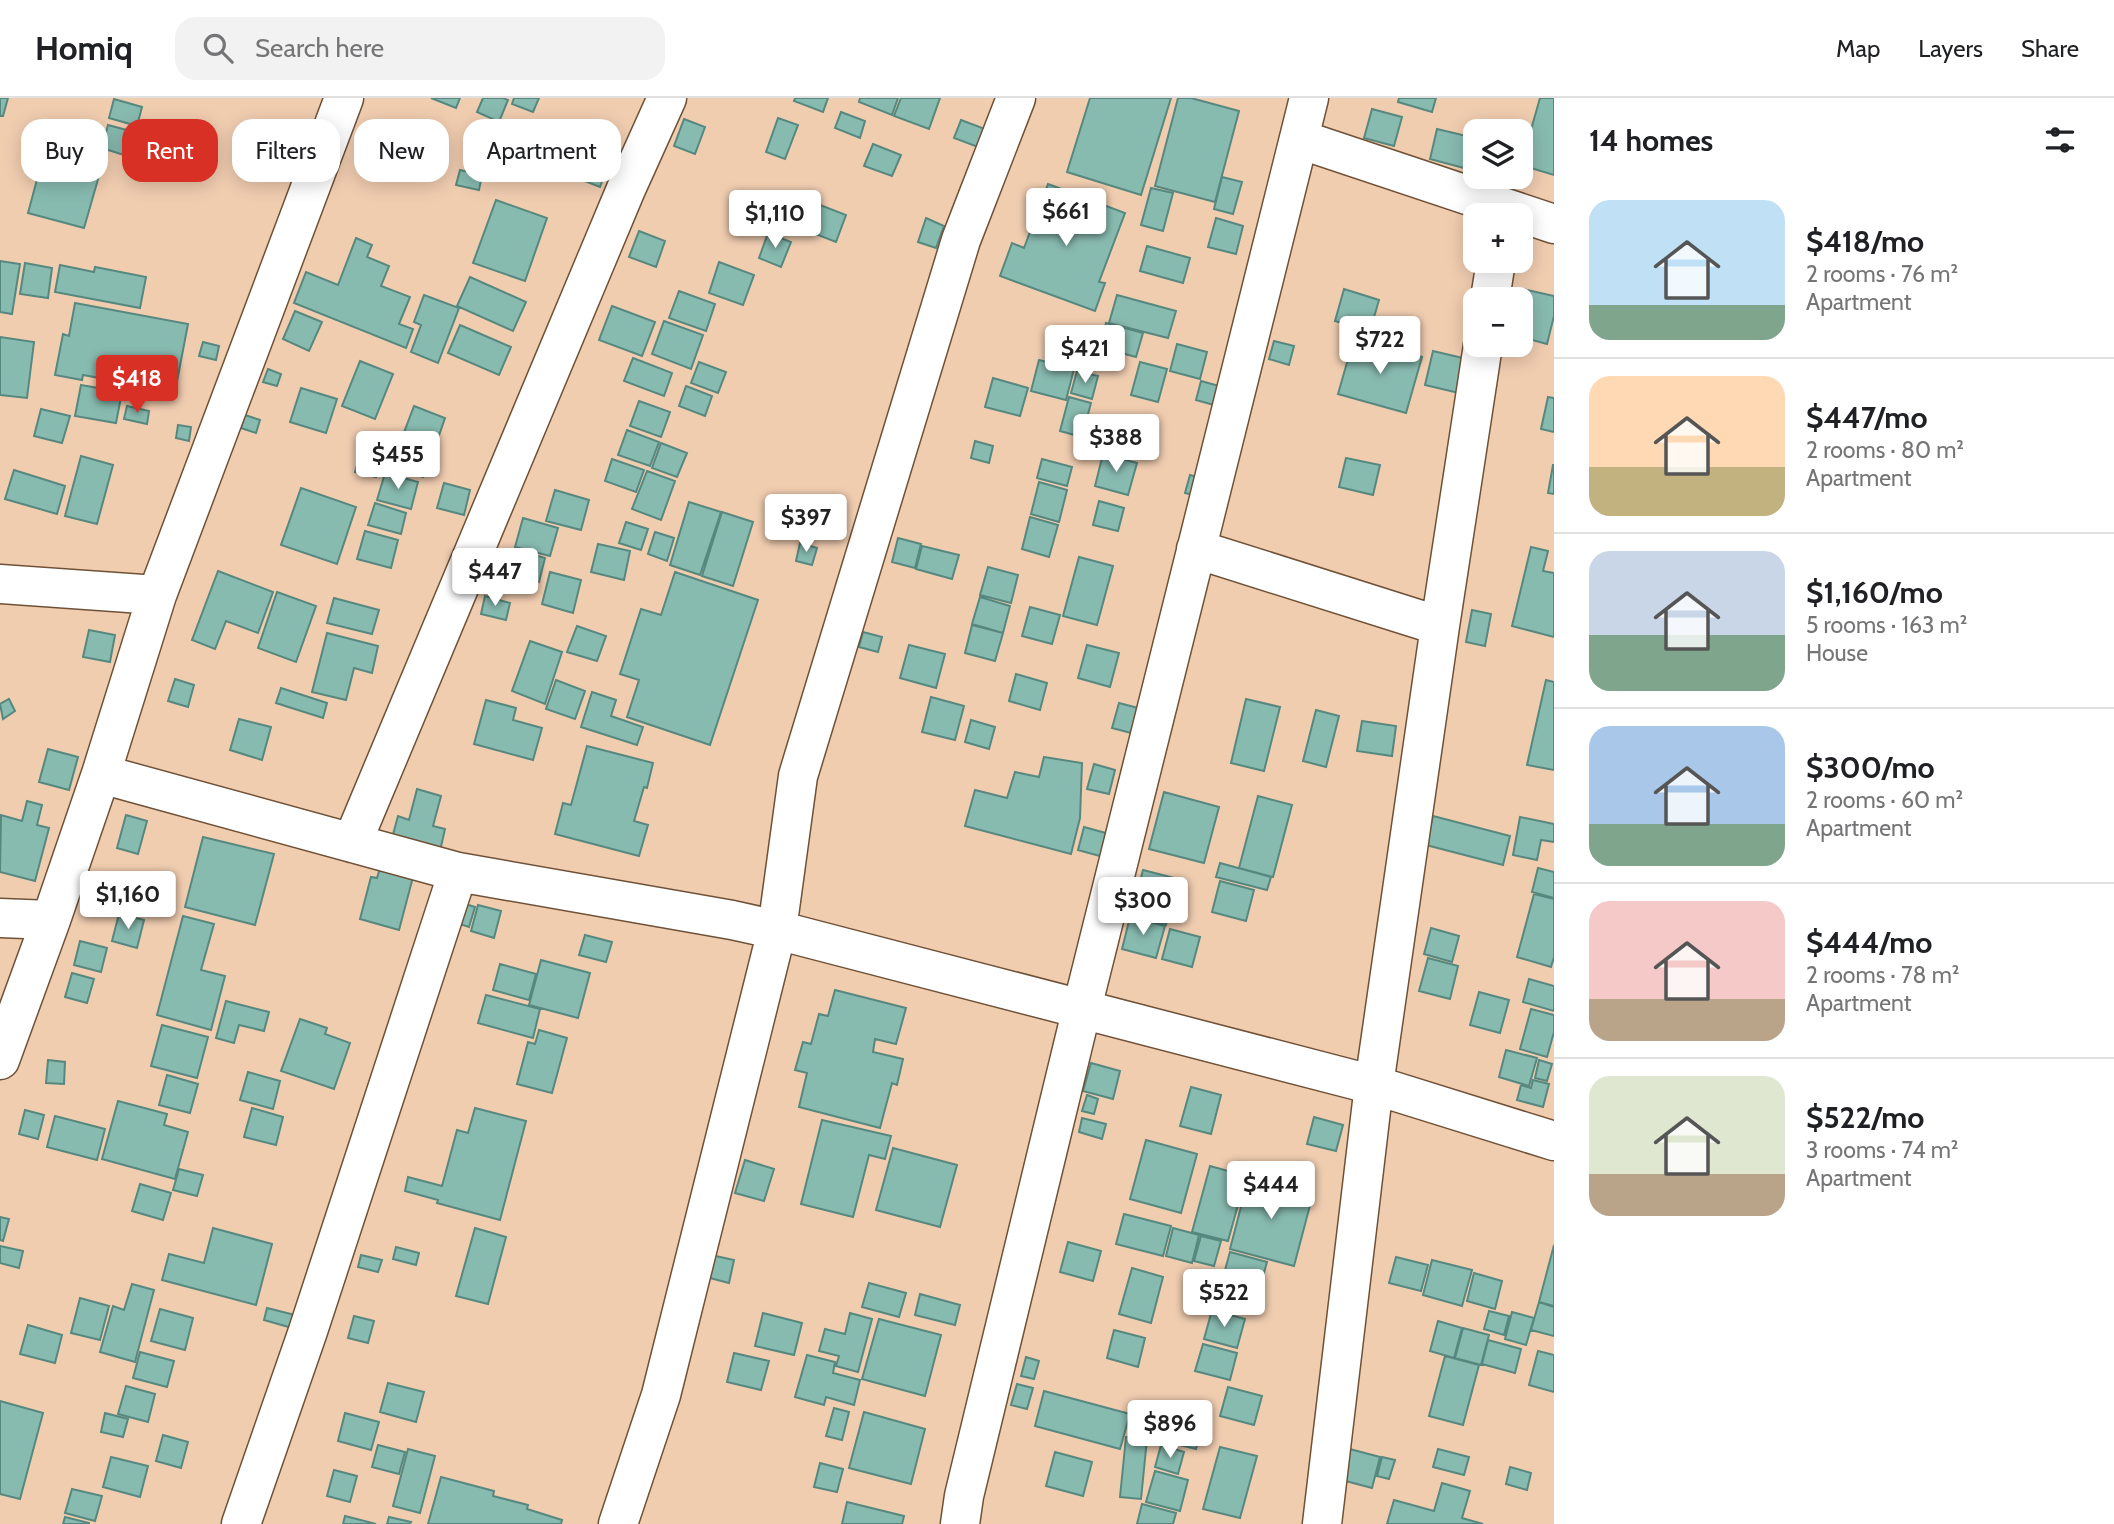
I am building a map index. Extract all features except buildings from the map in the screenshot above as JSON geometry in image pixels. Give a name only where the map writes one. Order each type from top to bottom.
[{"type":"street","points":[[0,1060],[101,774],[157,596],[345,98]]},
{"type":"street","points":[[352,843],[620,202],[667,98]]},
{"type":"street","points":[[618,1524],[661,1395],[776,930],[798,776],[961,240],[1016,98]]},
{"type":"street","points":[[960,1524],[964,1496],[1082,1008],[1309,98]]},
{"type":"street","points":[[1299,139],[1479,203]]},
{"type":"street","points":[[1533,220],[1554,225]]},
{"type":"street","points":[[1322,1524],[1374,1085],[1481,357]]},
{"type":"street","points":[[1196,549],[1440,625]]},
{"type":"street","points":[[0,584],[157,596]]},
{"type":"street","points":[[101,774],[458,872],[776,930],[1374,1085],[1554,1141]]},
{"type":"street","points":[[241,1524],[308,1331],[458,872]]},
{"type":"street","points":[[0,918],[51,920]]}]
